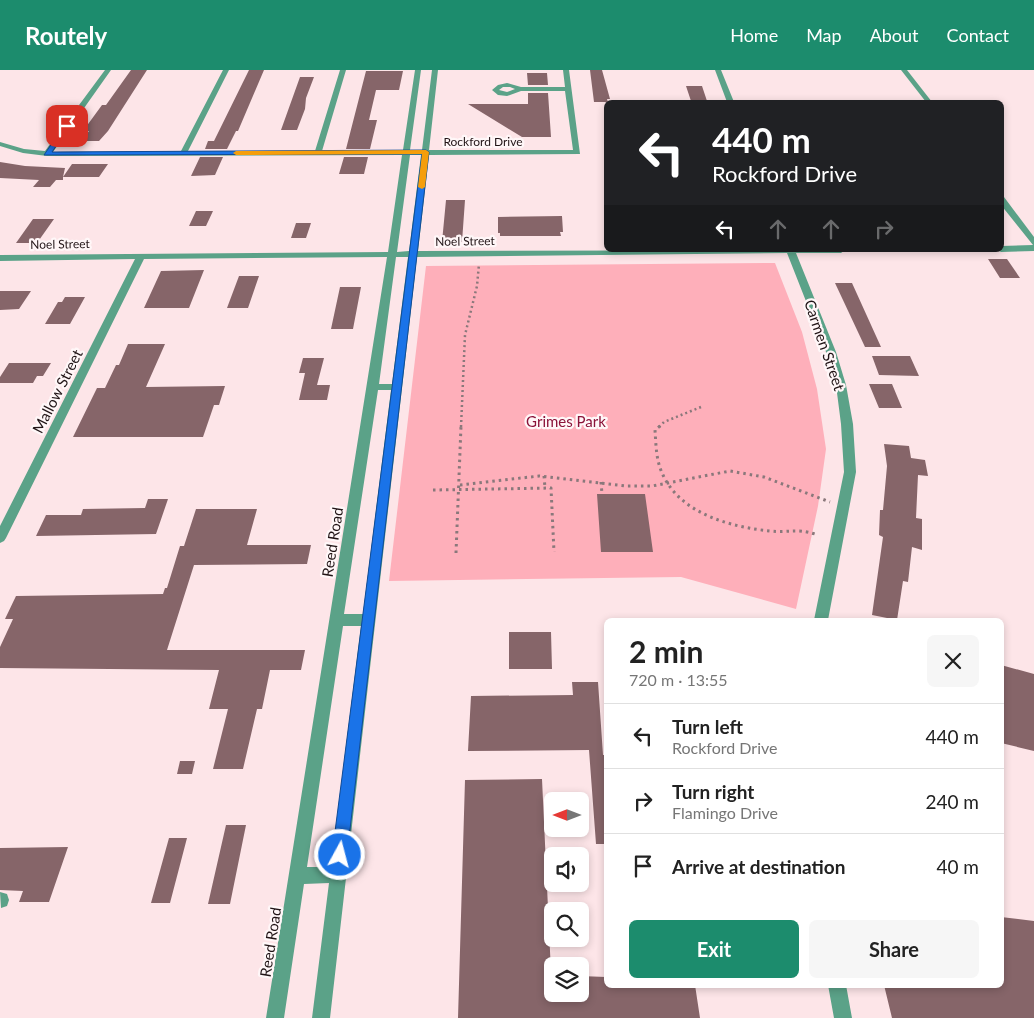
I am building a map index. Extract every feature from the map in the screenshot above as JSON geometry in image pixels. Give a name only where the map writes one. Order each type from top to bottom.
[{"type":"street","points":[[46,154],[108,70]]},
{"type":"street","points":[[183,154],[226,70]]},
{"type":"street","points":[[318,152],[342,70]]},
{"type":"street","name":"Reed Road","points":[[275,1018],[373,387],[390,254],[418,70]]},
{"type":"street","points":[[321,1018],[436,70]]},
{"type":"street","points":[[519,89],[569,89],[566,70]]},
{"type":"street","points":[[718,70],[730,100]]},
{"type":"street","points":[[904,70],[927,100]]},
{"type":"street","name":"Rockford Drive","points":[[0,144],[23,151],[46,154],[576,152],[569,89]]},
{"type":"street","points":[[1004,203],[1034,243]]},
{"type":"street","points":[[1004,248],[1034,248]]},
{"type":"street","name":"Noel Street","points":[[0,258],[604,252]]},
{"type":"street","name":"Carmen Street","points":[[791,252],[831,352],[841,385],[850,472],[845,506],[821,618]]},
{"type":"street","name":"Mallow Street","points":[[0,538],[141,256]]},
{"type":"street","points":[[373,387],[397,387]]},
{"type":"street","points":[[336,620],[370,620]]},
{"type":"street","points":[[297,876],[337,875]]},
{"type":"street","points":[[838,988],[843,1018]]},
{"type":"path","points":[[456,553],[465,335],[477,286],[479,264]]},
{"type":"path","points":[[701,407],[664,422],[656,430],[655,448],[669,484],[681,501],[700,514],[740,526],[773,531],[797,529],[815,534]]},
{"type":"path","points":[[433,490],[544,476],[622,486],[669,484],[721,470],[744,472],[771,479],[811,498],[845,506]]},
{"type":"path","points":[[544,476],[545,488]]},
{"type":"path","points":[[601,482],[602,494]]},
{"type":"path","points":[[460,487],[551,488],[554,552]]},
{"type":"green space","name":"Grimes Park","points":[[775,263],[802,332],[817,389],[826,449],[818,506],[796,609],[681,577],[389,581],[426,266]]},
{"type":"building","points":[[131,70],[147,70],[108,131],[99,141],[82,141],[89,131],[83,131],[102,105],[106,105]]},
{"type":"building","points":[[249,70],[264,70],[238,131],[236,131],[227,149],[205,149],[208,141],[214,141]]},
{"type":"building","points":[[590,70],[602,70],[610,99],[604,100],[604,102],[594,102]]},
{"type":"building","points":[[366,71],[403,71],[399,90],[376,90],[369,120],[377,120],[370,149],[346,149]]},
{"type":"building","points":[[527,73],[547,73],[548,85],[528,85]]},
{"type":"building","points":[[300,77],[314,77],[306,98],[305,109],[297,130],[281,130]]},
{"type":"building","points":[[686,86],[702,86],[707,100],[691,100]]},
{"type":"building","points":[[528,93],[548,93],[551,137],[522,137],[468,104],[528,104]]},
{"type":"building","points":[[200,157],[223,157],[215,175],[191,176]]},
{"type":"building","points":[[344,157],[368,157],[364,174],[339,174]]},
{"type":"building","points":[[0,162],[25,166],[65,168],[63,180],[56,180],[50,187],[33,187],[39,180],[0,178]]},
{"type":"building","points":[[72,164],[108,164],[99,177],[63,177]]},
{"type":"building","points":[[446,200],[465,200],[462,242],[442,242]]},
{"type":"building","points":[[196,211],[213,211],[206,226],[189,226]]},
{"type":"building","points":[[562,216],[563,232],[560,232],[561,236],[500,236],[500,233],[498,233],[498,217]]},
{"type":"building","points":[[33,219],[54,219],[37,243],[16,243]]},
{"type":"building","points":[[296,223],[311,223],[306,238],[291,238]]},
{"type":"building","points":[[988,259],[1007,259],[1020,278],[1000,278]]},
{"type":"building","points":[[204,270],[189,308],[144,308],[161,271]]},
{"type":"building","points":[[239,276],[259,276],[248,308],[227,308]]},
{"type":"building","points":[[835,283],[852,283],[881,347],[865,347]]},
{"type":"building","points":[[340,287],[361,287],[353,329],[331,329]]},
{"type":"building","points":[[0,291],[31,291],[19,309],[0,310]]},
{"type":"building","points":[[65,297],[85,297],[70,324],[45,324],[58,302],[62,302]]},
{"type":"building","points":[[128,344],[165,344],[146,387],[225,386],[219,405],[214,405],[203,437],[73,437],[97,388],[105,388],[116,365],[119,365]]},
{"type":"building","points":[[872,356],[910,356],[919,376],[879,375]]},
{"type":"building","points":[[303,358],[324,358],[317,385],[330,385],[327,400],[299,400],[305,373],[299,373]]},
{"type":"building","points":[[9,363],[51,363],[43,376],[37,376],[33,383],[0,383],[0,377]]},
{"type":"building","points":[[869,384],[892,384],[902,408],[879,408]]},
{"type":"building","points":[[884,444],[909,446],[911,458],[925,460],[928,476],[918,475],[916,518],[922,519],[922,550],[912,547],[908,582],[903,581],[897,618],[872,615],[883,537],[879,535],[880,510],[883,510],[887,466]]},
{"type":"building","points":[[597,494],[645,494],[653,552],[601,552]]},
{"type":"building","points":[[148,499],[168,499],[156,534],[36,536],[46,515],[81,515],[83,509],[145,508]]},
{"type":"building","points":[[196,509],[257,509],[247,545],[311,545],[307,564],[194,565],[167,650],[305,650],[301,670],[270,670],[262,709],[257,709],[243,769],[213,769],[228,709],[209,709],[219,670],[0,668],[0,647],[13,619],[5,619],[16,596],[163,594],[165,588],[167,588],[180,546],[184,546]]},
{"type":"building","points":[[509,632],[551,632],[552,669],[509,669]]},
{"type":"building","points":[[1004,666],[1034,674],[1034,751],[1004,744]]},
{"type":"building","points":[[572,682],[598,682],[604,755],[604,844],[596,844],[589,750],[468,751],[471,696],[573,695]]},
{"type":"building","points":[[180,761],[195,761],[192,774],[177,774]]},
{"type":"building","points":[[542,779],[545,847],[544,892],[547,892],[548,902],[544,902],[544,947],[550,947],[550,957],[544,957],[544,1002],[589,1002],[589,976],[604,977],[604,988],[695,988],[700,1018],[458,1018],[465,780]]},
{"type":"building","points":[[226,825],[246,825],[230,904],[208,904]]},
{"type":"building","points":[[169,838],[187,838],[170,903],[151,903]]},
{"type":"building","points":[[68,847],[49,902],[19,902],[23,891],[0,890],[0,848]]},
{"type":"building","points":[[1004,917],[1034,921],[1034,1018],[892,1018],[885,988],[1004,988]]},
{"type":"slow traffic","points":[[236,153],[426,152],[422,187]]},
{"type":"route","points":[[67,126],[46,154],[426,152],[340,855]]}]
